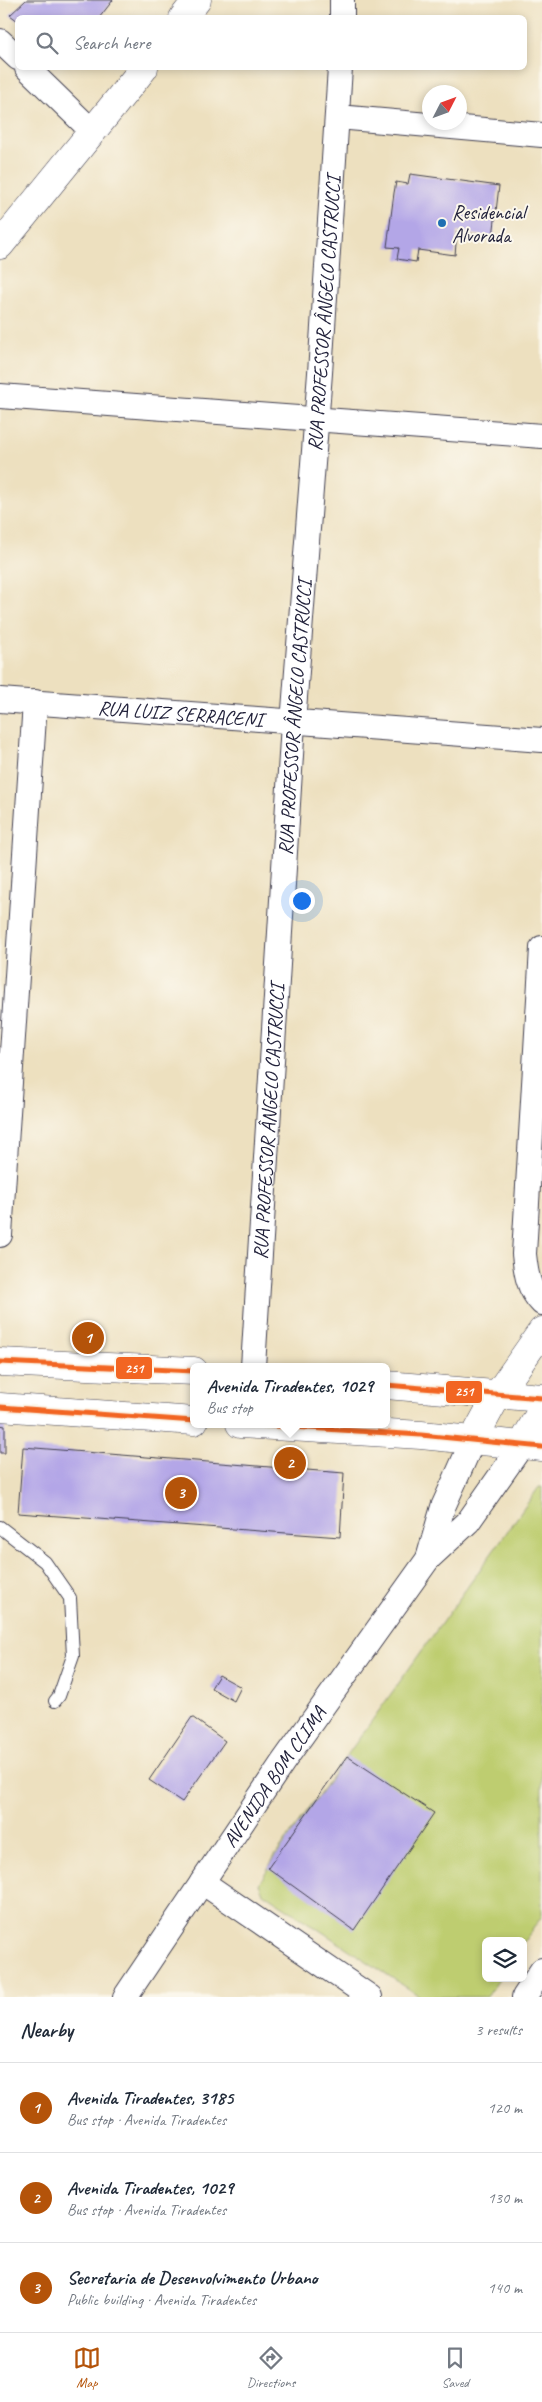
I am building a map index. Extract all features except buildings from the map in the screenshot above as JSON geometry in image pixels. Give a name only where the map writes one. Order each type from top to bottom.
[{"type":"main road","points":[[185,15],[197,0]]},
{"type":"main road","points":[[0,245],[142,70]]},
{"type":"main road","name":"AVENIDA BOM CLIMA","points":[[473,1440],[498,1394],[542,1331]]},
{"type":"main road","points":[[0,1362],[190,1371]]},
{"type":"main road","points":[[390,1385],[542,1398]]},
{"type":"main road","points":[[0,1408],[190,1421]]},
{"type":"main road","name":"AVENIDA BOM CLIMA","points":[[532,1446],[542,1410]]},
{"type":"main road","points":[[306,1428],[422,1435],[532,1446]]},
{"type":"street","points":[[342,0],[342,15]]},
{"type":"street","points":[[0,41],[15,55]]},
{"type":"street","points":[[29,70],[93,132]]},
{"type":"street","name":"RUA PROFESSOR ÂNGELO CASTRUCCI","points":[[253,1363],[293,723],[338,118],[340,70]]},
{"type":"street","points":[[338,118],[542,135]]},
{"type":"street","points":[[0,396],[542,436]]},
{"type":"street","name":"RUA LUIZ SERRACENI","points":[[0,700],[542,740]]},
{"type":"street","points":[[0,1234],[35,702]]},
{"type":"street","points":[[542,948],[524,1254],[526,1277],[534,1295],[542,1303]]},
{"type":"street","name":"AVENIDA BOM CLIMA","points":[[428,1559],[443,1507],[473,1440]]},
{"type":"street","name":"AVENIDA BOM CLIMA","points":[[125,1997],[283,1762],[428,1559],[468,1522],[532,1446]]},
{"type":"street","points":[[202,1882],[370,1997]]},
{"type":"street","points":[[524,1997],[542,1970]]},
{"type":"lane","points":[[0,1527],[45,1562],[70,1598],[72,1656],[59,1696],[55,1701]]},
{"type":"green space","points":[[539,1487],[542,1487],[542,1916],[527,1937],[482,1937],[482,1982],[497,1982],[487,1997],[421,1997],[263,1893],[259,1884],[275,1856]]},
{"type":"transit line","name":"251","points":[[0,1362],[190,1371]]},
{"type":"transit line","name":"251","points":[[390,1385],[542,1398]]},
{"type":"transit line","name":"251","points":[[0,1407],[190,1421]]},
{"type":"transit line","name":"251","points":[[308,1428],[421,1435],[542,1447]]},
{"type":"place","name":"Residencial Alvorada","points":[[442,223]]},
{"type":"place","name":"Avenida Tiradentes, 3185","points":[[88,1338]]},
{"type":"place","name":"Avenida Tiradentes, 1029","points":[[290,1463]]},
{"type":"place","name":"Secretaria de Desenvolvimento Urbano","points":[[181,1493]]}]
